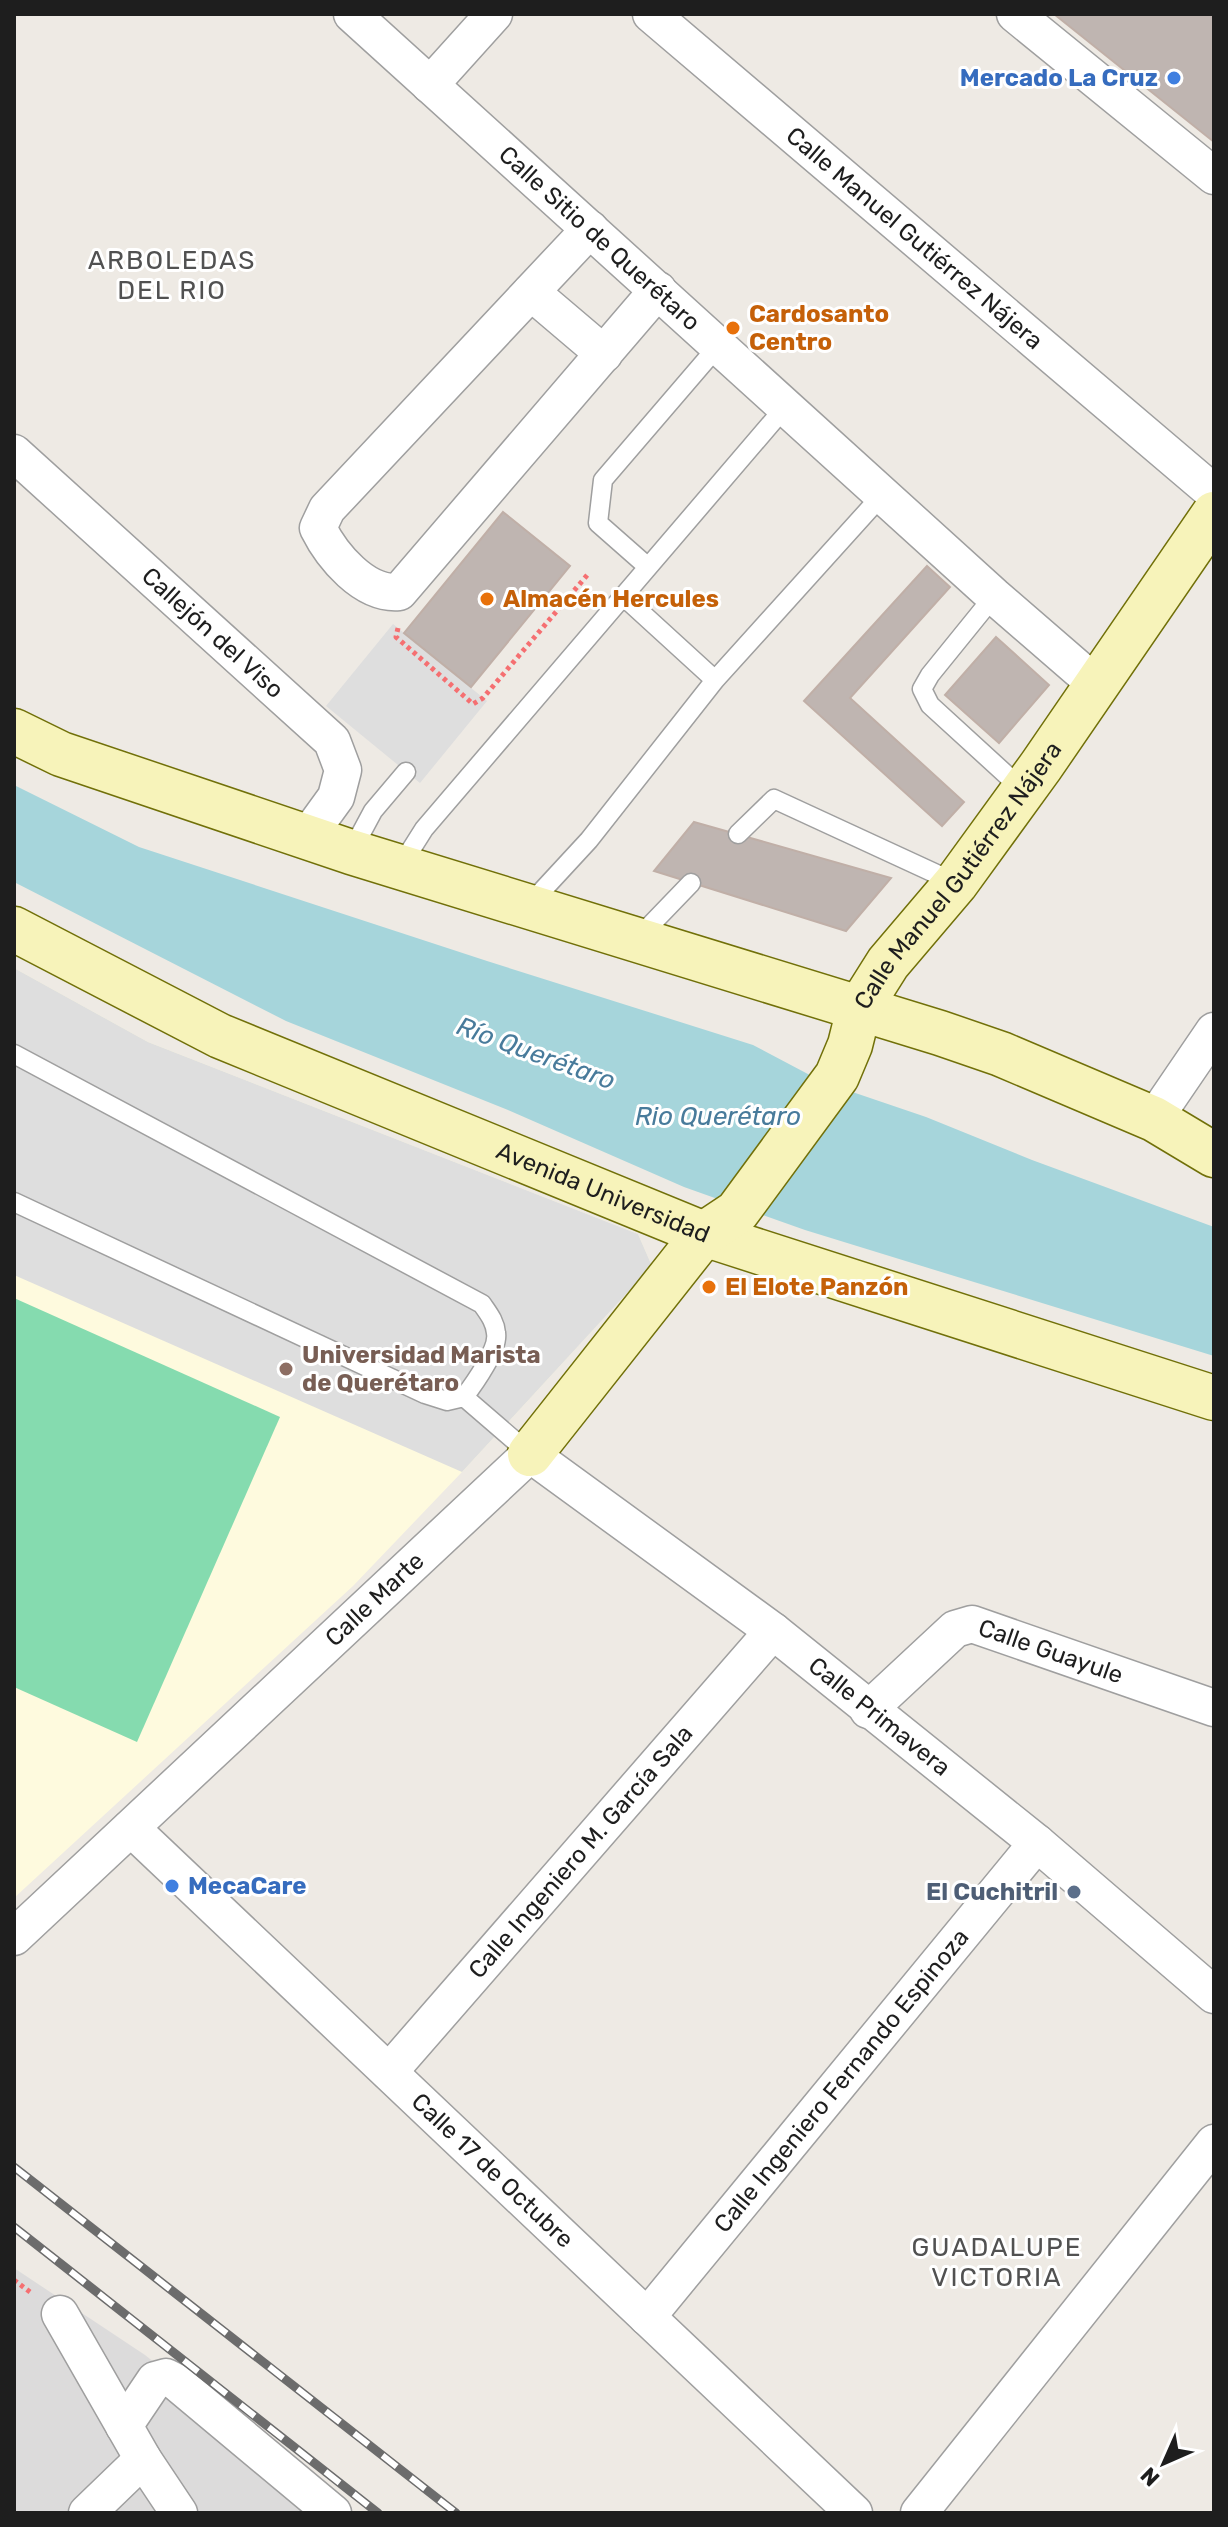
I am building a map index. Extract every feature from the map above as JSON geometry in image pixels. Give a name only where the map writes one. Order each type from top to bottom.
[{"type":"main road","name":"Calle Manuel Gutiérrez Nájera","points":[[721,1223],[837,1076],[850,1045],[859,1009],[888,963],[956,883],[1098,686],[1214,514]]},
{"type":"main road","points":[[14,731],[61,754],[351,852],[1001,1054],[1154,1119],[1214,1155]]},
{"type":"main road","name":"Avenida Universidad","points":[[14,929],[220,1036],[721,1223],[1214,1398]]},
{"type":"main road","name":"Calle Marte","points":[[530,1454],[721,1223]]},
{"type":"street","name":"Calle Sitio de Querétaro","points":[[352,14],[994,596],[1098,686]]},
{"type":"street","points":[[430,85],[494,14]]},
{"type":"street","name":"Calle Manuel Gutiérrez Nájera","points":[[651,14],[1214,493]]},
{"type":"street","points":[[1015,14],[1214,176]]},
{"type":"street","points":[[590,229],[327,509],[318,528],[328,548],[369,585],[385,593],[399,592],[658,290]]},
{"type":"street","points":[[531,292],[604,354]]},
{"type":"street","name":"Callejón del Viso","points":[[14,453],[332,741],[343,770],[336,797],[307,837]]},
{"type":"street","points":[[1154,1119],[1214,1031]]},
{"type":"street","name":"Calle Primavera","points":[[530,1454],[773,1631],[1037,1843],[1214,1995]]},
{"type":"street","name":"Calle Marte","points":[[14,1937],[530,1454]]},
{"type":"street","name":"Calle Guayule","points":[[868,1710],[955,1629],[972,1624],[1214,1708]]},
{"type":"street","name":"Calle Ingeniero M. García Sala","points":[[389,2072],[773,1631]]},
{"type":"street","name":"Calle 17 de Octubre","points":[[131,1828],[854,2513]]},
{"type":"street","name":"Calle Ingeniero Fernando Espinoza","points":[[647,2317],[1037,1843]]},
{"type":"street","points":[[919,2513],[1214,2143]]},
{"type":"street","points":[[60,2314],[143,2459],[179,2513]]},
{"type":"street","points":[[124,2426],[155,2380],[166,2377],[176,2382],[333,2513]]},
{"type":"street","points":[[87,2513],[143,2459]]},
{"type":"lane","points":[[648,567],[598,523],[603,480],[718,346]]},
{"type":"lane","points":[[400,867],[424,829],[786,406]]},
{"type":"lane","points":[[527,907],[589,840],[715,680],[883,494]]},
{"type":"lane","points":[[623,596],[715,680]]},
{"type":"lane","points":[[994,596],[922,689],[930,705],[1023,790]]},
{"type":"lane","points":[[351,852],[373,811],[406,772]]},
{"type":"lane","points":[[738,834],[774,799],[956,883]]},
{"type":"lane","points":[[635,941],[691,883]]},
{"type":"lane","points":[[14,1054],[482,1304],[493,1320],[498,1337],[479,1378],[464,1397],[447,1401],[425,1394],[14,1202]]},
{"type":"lane","points":[[464,1397],[530,1454]]},
{"type":"path","points":[[398,627],[396,637],[473,704],[483,698],[589,573]]},
{"type":"shaded area","points":[[393,624],[487,701],[420,783],[326,706]]},
{"type":"shaded area","name":"Universidad Marista de Querétaro","points":[[14,968],[148,1042],[638,1234],[652,1266],[353,1586],[14,1898]]},
{"type":"shaded area","points":[[14,968],[148,1042],[638,1234],[652,1266],[462,1472],[14,1275]]},
{"type":"shaded area","points":[[14,2268],[145,2355],[342,2513],[14,2513]]},
{"type":"green space","points":[[14,1298],[280,1417],[137,1742],[14,1687]]},
{"type":"water","name":"Rio Querétaro","points":[[14,785],[139,847],[753,1045],[823,1082],[926,1117],[1214,1227],[1214,1356],[805,1230],[684,1187],[508,1110],[286,1021],[14,882]]},
{"type":"building","name":"Mercado La Cruz","points":[[1054,14],[1214,14],[1214,142]]},
{"type":"building","name":"Almacén Hercules","points":[[503,512],[570,566],[471,687],[404,633]]},
{"type":"building","points":[[927,566],[950,587],[850,698],[964,802],[942,826],[804,701]]},
{"type":"building","points":[[996,637],[1049,685],[999,743],[945,695]]},
{"type":"building","points":[[694,822],[891,878],[846,931],[654,871]]},
{"type":"railway","points":[[14,2167],[456,2513]]},
{"type":"railway","points":[[14,2227],[378,2513]]},
{"type":"place","name":"Mercado La Cruz","points":[[1174,78]]},
{"type":"place","name":"Cardosanto Centro","points":[[733,328]]},
{"type":"place","name":"Almacén Hercules","points":[[487,599]]},
{"type":"place","name":"El Elote Panzón","points":[[709,1287]]},
{"type":"place","name":"Universidad Marista de Querétaro","points":[[286,1369]]},
{"type":"place","name":"MecaCare","points":[[172,1886]]},
{"type":"place","name":"El Cuchitril","points":[[1074,1892]]},
{"type":"district","name":"ARBOLEDAS DEL RIO","points":[[172,275]]},
{"type":"district","name":"GUADALUPE VICTORIA","points":[[997,2262]]},
{"type":"water label","name":"Río Querétaro","points":[[536,1053]]}]
